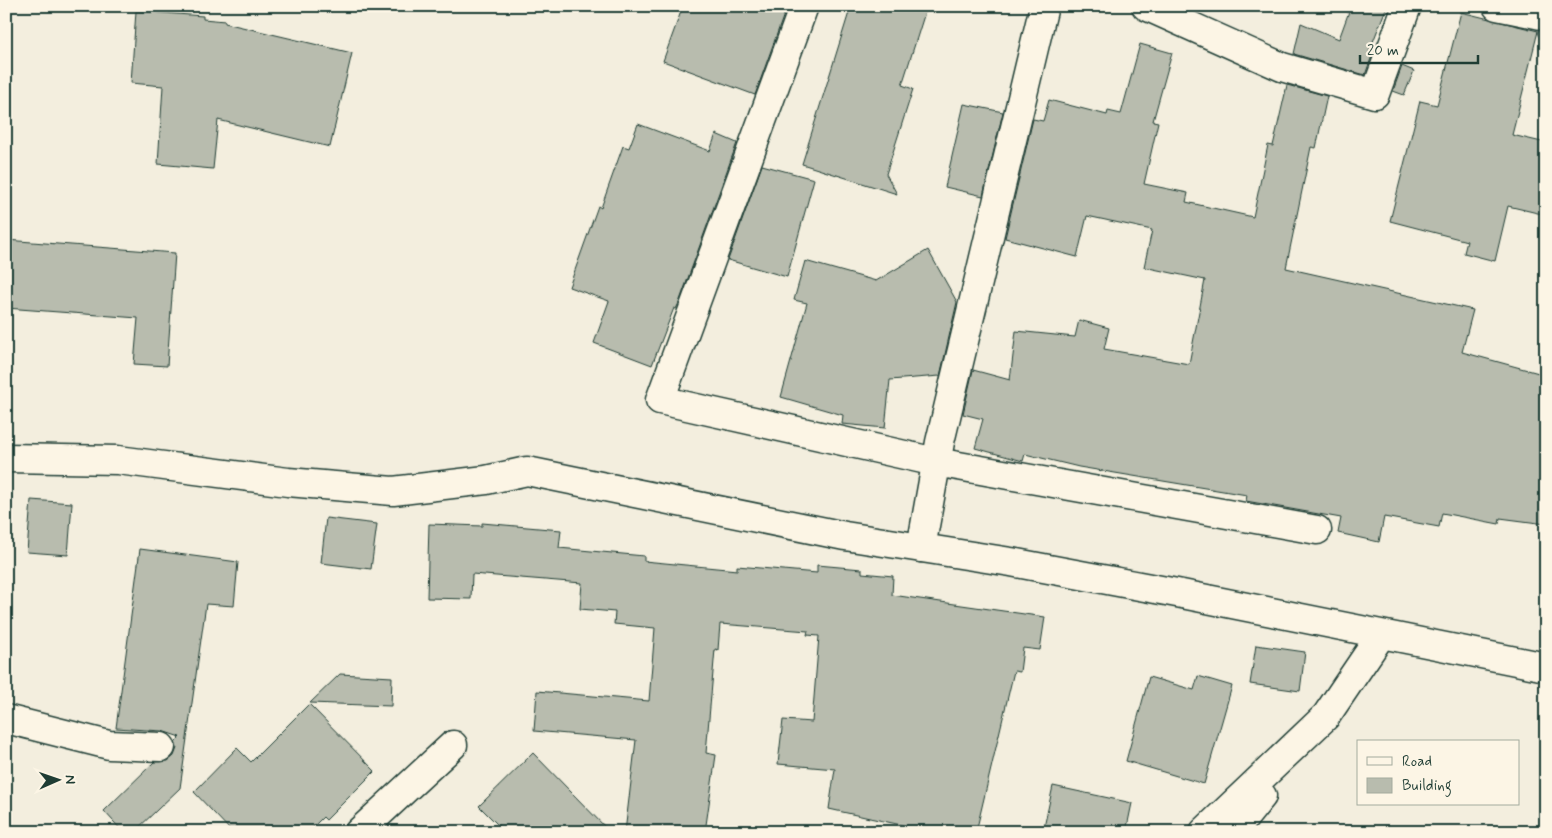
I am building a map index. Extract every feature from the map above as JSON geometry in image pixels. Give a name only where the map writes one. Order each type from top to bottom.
[{"type":"street","points":[[804,6],[660,400],[936,462],[1317,530]]},
{"type":"street","points":[[921,548],[936,462],[1044,6]]},
{"type":"street","points":[[1146,6],[1282,67],[1375,94],[1407,6]]},
{"type":"street","points":[[1497,6],[1546,16]]},
{"type":"street","points":[[6,458],[118,460],[288,482],[393,491],[486,480],[527,472],[845,536],[1177,592],[1546,668]]},
{"type":"street","points":[[1234,832],[1326,716],[1381,635]]},
{"type":"street","points":[[1204,832],[1326,716]]},
{"type":"street","points":[[6,719],[109,745],[161,747]]},
{"type":"street","points":[[359,832],[454,745]]},
{"type":"building","points":[[683,6],[787,6],[755,95],[663,61]]},
{"type":"building","points":[[851,6],[927,6],[902,85],[913,89],[886,174],[897,194],[802,164]]},
{"type":"building","points":[[1351,6],[1387,6],[1369,52],[1373,53],[1365,75],[1294,54],[1301,23],[1339,39]]},
{"type":"building","points":[[136,11],[203,16],[203,19],[225,21],[225,23],[352,53],[330,147],[218,120],[213,169],[158,164],[163,86],[131,83]]},
{"type":"building","points":[[1461,12],[1538,31],[1512,135],[1546,143],[1546,215],[1508,206],[1495,261],[1464,253],[1467,241],[1390,221],[1420,101],[1437,105]]},
{"type":"building","points":[[1140,44],[1172,53],[1153,121],[1158,122],[1144,184],[1188,193],[1186,202],[1253,217],[1268,145],[1273,146],[1287,85],[1327,96],[1316,148],[1311,147],[1286,268],[1473,310],[1462,352],[1546,375],[1546,524],[1500,518],[1499,524],[1442,513],[1439,527],[1384,517],[1379,542],[1338,533],[1341,518],[1246,501],[1247,495],[1079,467],[1025,454],[1023,461],[975,448],[983,419],[963,414],[973,370],[1010,380],[1016,331],[1075,337],[1079,320],[1109,328],[1104,349],[1189,364],[1205,280],[1144,267],[1152,230],[1087,216],[1077,257],[1005,238],[1033,119],[1043,121],[1049,100],[1107,115],[1108,111],[1121,114]]},
{"type":"building","points":[[1402,66],[1414,71],[1404,95],[1393,91]]},
{"type":"building","points":[[964,104],[1003,112],[983,196],[945,187]]},
{"type":"building","points":[[638,124],[710,151],[716,134],[737,143],[679,303],[676,309],[674,308],[652,365],[594,343],[609,301],[569,287],[598,206],[601,208],[623,146],[629,148]]},
{"type":"building","points":[[762,165],[814,179],[787,277],[728,260]]},
{"type":"building","points":[[6,240],[175,253],[167,366],[134,364],[138,318],[6,308]]},
{"type":"building","points":[[928,250],[957,302],[940,376],[890,380],[885,428],[842,424],[843,415],[781,397],[807,303],[794,300],[805,261],[876,281]]},
{"type":"building","points":[[31,500],[72,503],[68,555],[27,552]]},
{"type":"building","points":[[326,518],[377,524],[371,569],[321,563]]},
{"type":"building","points":[[482,523],[561,530],[559,548],[644,556],[644,561],[737,570],[737,566],[817,573],[817,565],[862,569],[862,573],[893,576],[892,595],[1045,617],[1040,650],[1023,648],[1020,672],[1014,671],[976,832],[933,832],[829,809],[835,769],[778,764],[783,720],[812,722],[819,636],[807,635],[808,631],[720,624],[718,650],[715,649],[706,753],[716,755],[705,832],[625,832],[636,740],[534,731],[537,691],[649,701],[655,628],[614,624],[615,612],[580,609],[582,583],[472,574],[471,599],[427,598],[429,524],[482,526]]},
{"type":"building","points":[[140,549],[238,562],[234,606],[206,604],[180,788],[134,832],[123,832],[104,811],[154,762],[168,761],[174,756],[177,748],[175,742],[180,737],[162,731],[116,728]]},
{"type":"building","points":[[1256,645],[1305,652],[1300,691],[1250,684]]},
{"type":"building","points":[[340,674],[392,677],[391,706],[310,703]]},
{"type":"building","points":[[1198,676],[1232,686],[1204,784],[1126,761],[1149,677],[1194,690]]},
{"type":"building","points":[[309,704],[375,771],[326,820],[323,817],[308,832],[232,832],[194,792],[237,748],[251,762]]},
{"type":"building","points":[[533,753],[610,832],[505,832],[479,806]]},
{"type":"building","points":[[1053,786],[1132,803],[1126,832],[1043,832]]}]
